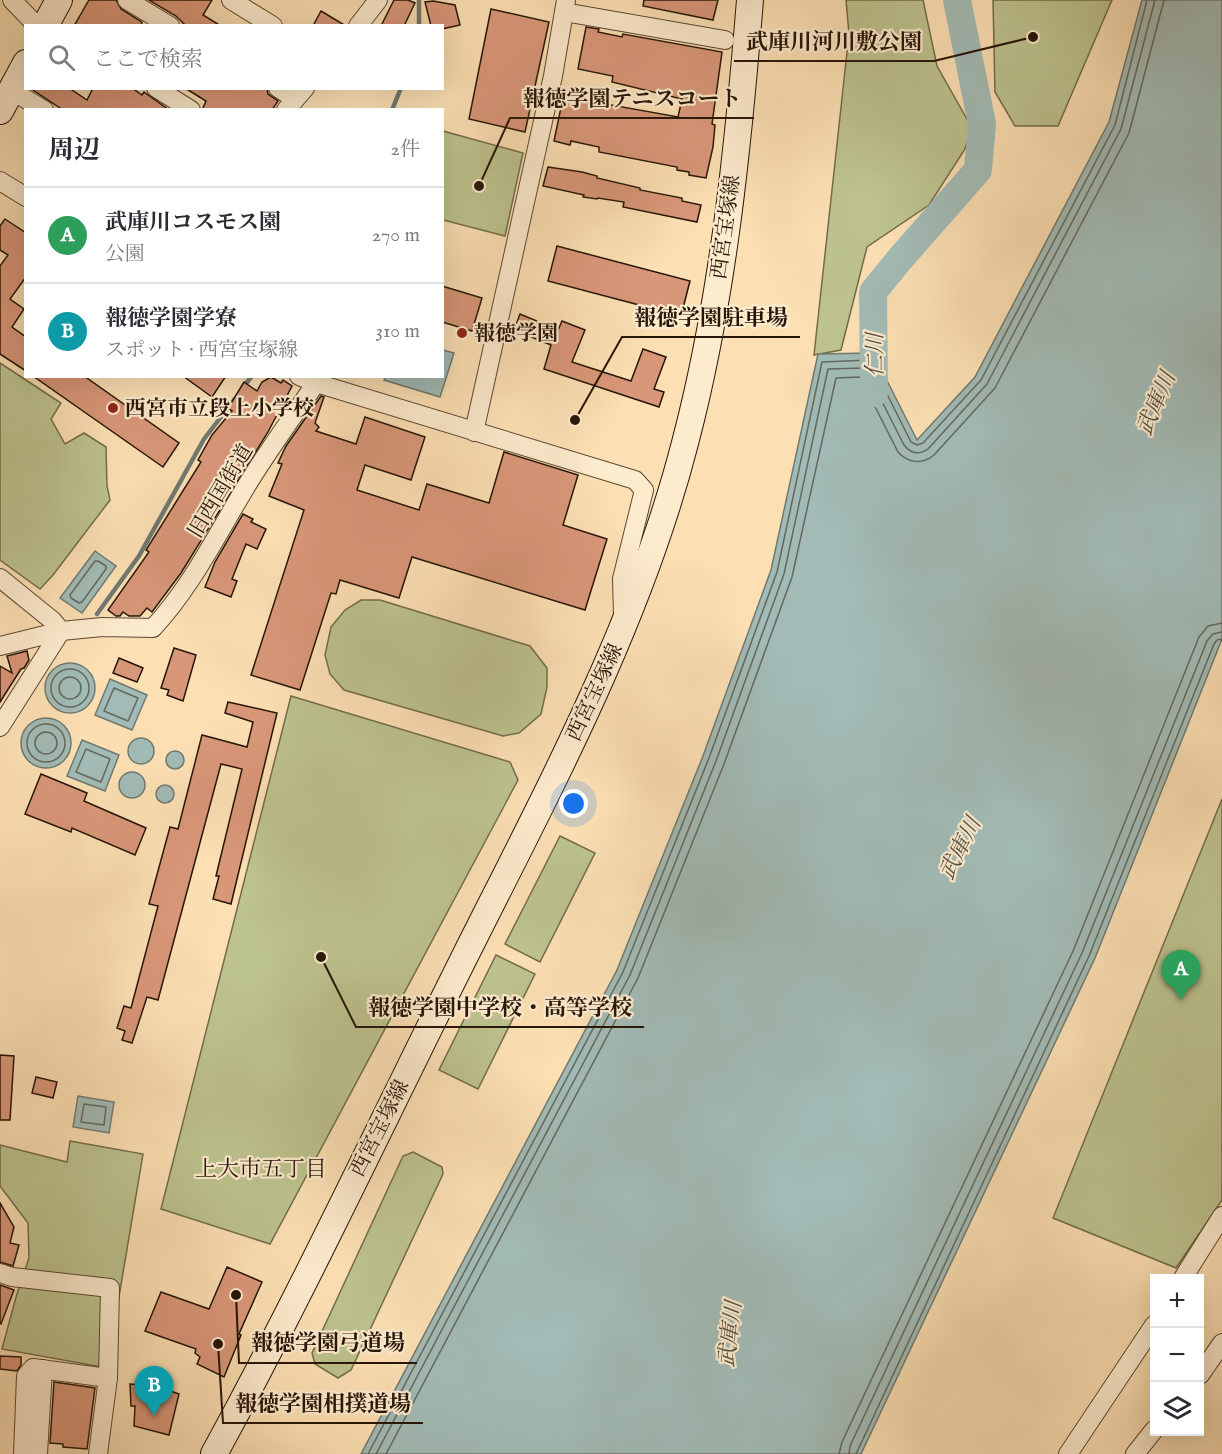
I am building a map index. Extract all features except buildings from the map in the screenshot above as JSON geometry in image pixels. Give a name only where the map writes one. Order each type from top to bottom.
[{"type":"main road","points":[[46,24],[59,0]]},
{"type":"main road","name":"西宮宝塚線","points":[[214,1454],[277,1333],[552,783],[623,629],[658,533],[685,446],[710,327],[738,145],[750,0]]},
{"type":"main road","points":[[6,101],[24,67]]},
{"type":"main road","name":"西宮宝塚線","points":[[234,1454],[277,1333]]},
{"type":"street","points":[[12,0],[44,24]]},
{"type":"street","points":[[127,0],[167,24]]},
{"type":"street","points":[[231,0],[270,24]]},
{"type":"street","points":[[360,24],[378,0]]},
{"type":"street","points":[[474,432],[553,76],[565,6],[724,40]]},
{"type":"street","points":[[159,90],[188,108]]},
{"type":"street","points":[[281,90],[295,99]]},
{"type":"street","points":[[6,101],[36,108]]},
{"type":"street","points":[[0,181],[24,196]]},
{"type":"street","name":"旧西国街道","points":[[0,646],[61,632],[102,627],[153,628],[203,563],[308,380],[635,480],[644,490],[622,579],[623,629]]},
{"type":"street","points":[[0,579],[53,621],[61,632],[0,727]]},
{"type":"street","points":[[1186,1274],[1222,1216]]},
{"type":"street","points":[[1193,1274],[1222,1241]]},
{"type":"street","points":[[0,1273],[12,1277],[110,1288],[108,1378],[98,1454]]},
{"type":"street","points":[[1068,1454],[1153,1328]]},
{"type":"street","points":[[1204,1369],[1222,1343]]},
{"type":"street","points":[[37,1453],[26,1376],[33,1368],[108,1378]]},
{"type":"street","points":[[1135,1454],[1150,1436]]},
{"type":"green space","points":[[846,0],[923,0],[937,66],[972,128],[965,149],[929,205],[867,247],[841,350],[814,355],[849,34]]},
{"type":"green space","points":[[993,0],[1112,0],[1058,126],[1015,126],[995,92]]},
{"type":"green space","points":[[444,131],[523,153],[505,236],[444,220]]},
{"type":"green space","points":[[0,363],[61,403],[51,419],[65,444],[84,433],[106,447],[107,486],[110,500],[40,589],[0,560]]},
{"type":"green space","points":[[361,600],[380,600],[530,646],[547,668],[547,687],[541,714],[519,733],[503,736],[344,690],[330,674],[325,655],[331,627],[345,610]]},
{"type":"green space","points":[[291,696],[510,762],[518,780],[270,1244],[161,1209]]},
{"type":"green space","points":[[1222,799],[1222,1200],[1176,1268],[1053,1218]]},
{"type":"green space","points":[[560,836],[595,853],[540,962],[505,944]]},
{"type":"green space","points":[[496,955],[535,974],[478,1089],[439,1070]]},
{"type":"green space","points":[[70,1141],[143,1154],[107,1368],[2,1349],[29,1258],[28,1223],[0,1186],[0,1145],[67,1162]]},
{"type":"green space","points":[[413,1152],[442,1167],[443,1174],[351,1370],[338,1378],[315,1364],[312,1353],[403,1156]]},
{"type":"water","name":"武庫川","points":[[1142,0],[1222,0],[1222,639],[1095,958],[861,1454],[361,1454],[617,970],[703,756],[771,570],[818,354],[873,353],[917,440],[975,377],[1109,122]]},
{"type":"water","points":[[444,350],[454,353],[440,397],[384,380],[385,378],[444,378]]},
{"type":"water","points":[[95,551],[116,566],[82,613],[60,598]]},
{"type":"water","points":[[70,663],[79,665],[90,674],[95,688],[93,697],[84,708],[70,713],[61,711],[50,702],[45,688],[47,679],[56,668]]},
{"type":"water","points":[[110,679],[147,695],[132,730],[95,715]]},
{"type":"water","points":[[46,718],[60,722],[67,729],[71,743],[67,757],[60,764],[46,768],[32,764],[25,757],[21,743],[25,729],[32,722]]},
{"type":"water","points":[[141,738],[150,742],[154,751],[150,760],[141,764],[132,760],[128,751],[132,742]]},
{"type":"water","points":[[82,740],[119,755],[105,791],[67,776]]},
{"type":"water","points":[[175,751],[181,754],[184,760],[181,766],[175,769],[169,766],[166,760],[169,754]]},
{"type":"water","points":[[132,772],[141,776],[145,785],[141,794],[132,798],[123,794],[119,785],[123,776]]},
{"type":"water","points":[[161,785],[169,785],[174,790],[172,801],[161,803],[156,798],[156,790]]},
{"type":"water","points":[[78,1096],[114,1102],[109,1133],[73,1127]]},
{"type":"waterway","points":[[419,0],[419,24]]},
{"type":"waterway","name":"仁川","points":[[874,393],[873,292],[978,170],[982,124],[957,0]]},
{"type":"waterway","points":[[393,108],[400,90]]},
{"type":"waterway","points":[[244,386],[250,378]]},
{"type":"waterway","points":[[97,614],[139,556],[204,439],[234,400]]},
{"type":"place","name":"武庫川河川敷公園","points":[[1033,37]]},
{"type":"place","name":"報徳学園テニスコート","points":[[479,186]]},
{"type":"place","name":"報徳学園","points":[[462,333]]},
{"type":"place","name":"西宮市立段上小学校","points":[[113,408]]},
{"type":"place","name":"報徳学園駐車場","points":[[575,420]]},
{"type":"place","name":"報徳学園中学校・高等学校","points":[[321,957]]},
{"type":"place","name":"武庫川コスモス園","points":[[1181,1000]]},
{"type":"place","name":"報徳学園弓道場","points":[[236,1295]]},
{"type":"place","name":"報徳学園相撲道場","points":[[218,1344]]},
{"type":"place","name":"報徳学園学寮","points":[[154,1416]]},
{"type":"district","name":"上大市五丁目","points":[[261,1168]]}]
